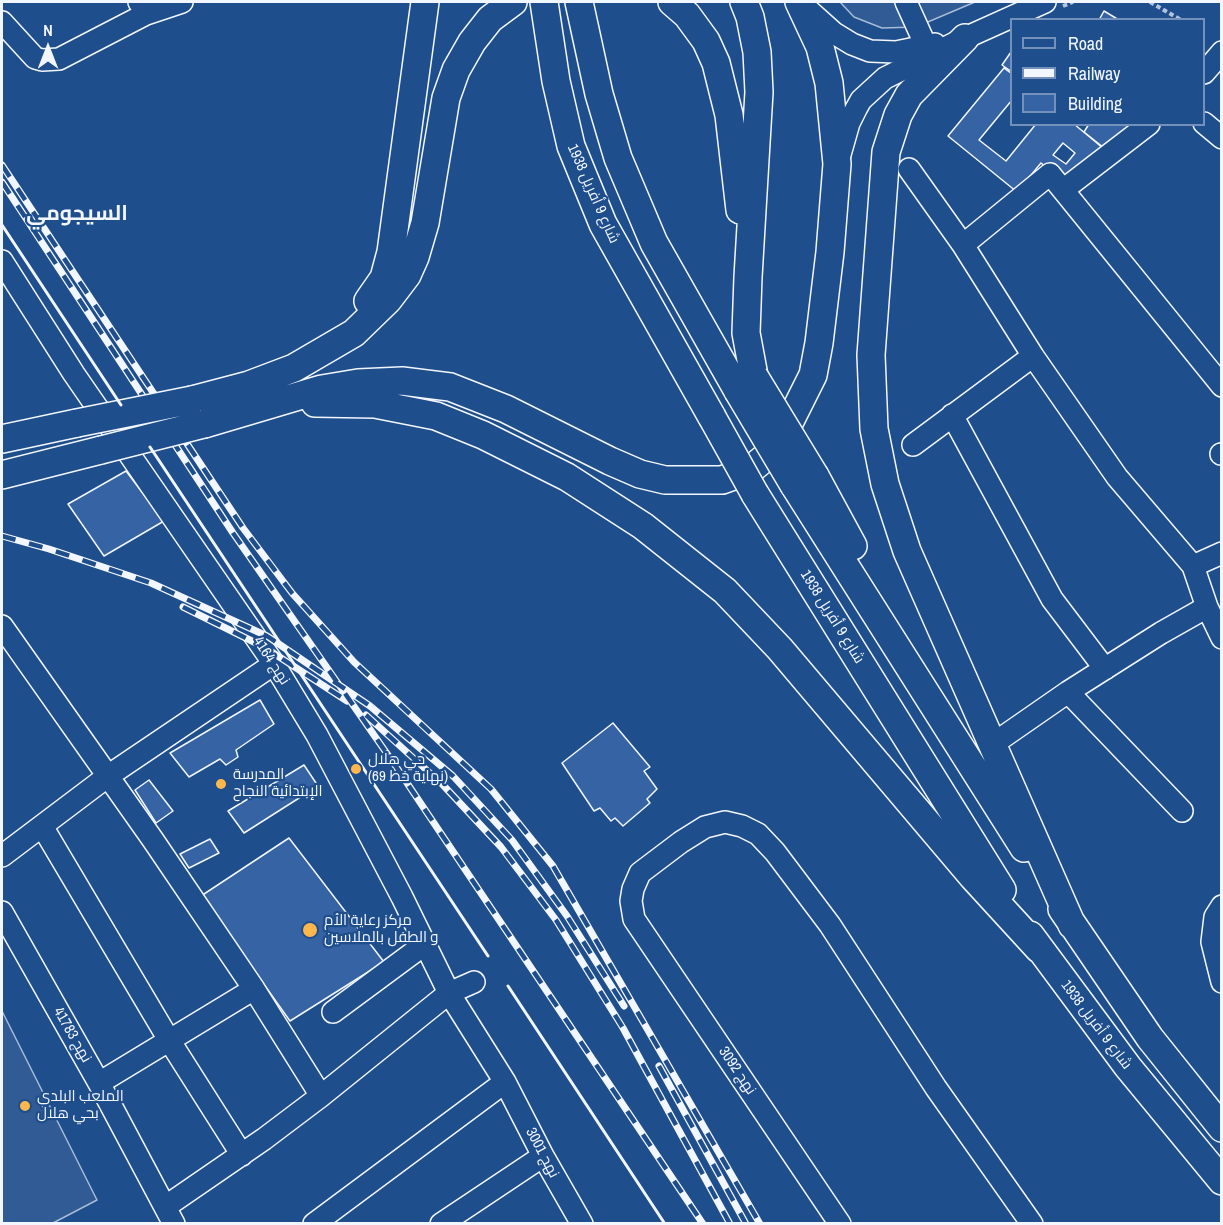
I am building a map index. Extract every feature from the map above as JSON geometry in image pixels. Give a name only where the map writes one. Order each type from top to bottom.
[{"type":"main road","points":[[329,348],[380,287],[388,266],[425,2]]},
{"type":"main road","points":[[2,439],[192,400],[249,385],[294,368],[354,333],[371,318],[407,275],[415,258],[425,223],[446,98],[456,70],[472,42],[490,20],[513,2]]},
{"type":"main road","points":[[672,2],[687,15],[706,41],[716,63],[723,88],[734,152],[748,277]]},
{"type":"main road","points":[[744,2],[750,17],[757,52],[759,92],[748,277],[746,383]]},
{"type":"main road","points":[[2,475],[204,424],[322,389],[358,383],[402,381],[450,387],[506,409],[610,461],[648,476],[665,480],[722,480],[750,470],[780,441],[813,375],[830,252],[837,164],[826,74],[820,47],[800,2]]},
{"type":"main road","points":[[579,6],[618,158],[654,243],[746,383],[938,710],[1072,924],[1150,1038],[1221,1128]]},
{"type":"main road","name":"شارع 9 أفريل 1938","points":[[544,7],[564,122],[571,146],[594,202],[609,234],[755,494],[1038,950],[1128,1067],[1221,1181]]},
{"type":"main road","points":[[965,38],[909,95],[898,115],[886,152],[871,355],[874,429],[885,484],[907,551],[1072,924]]},
{"type":"main road","points":[[278,403],[375,404],[436,416],[483,435],[567,477],[643,526],[725,591],[780,649],[973,877],[1038,950]]},
{"type":"street","points":[[2,22],[35,58],[59,59],[142,8],[182,2]]},
{"type":"street","points":[[800,2],[834,33],[870,51],[896,52],[965,38]]},
{"type":"street","points":[[906,2],[926,46]]},
{"type":"street","points":[[837,164],[849,123],[861,100],[885,78],[965,38],[1045,2]]},
{"type":"street","points":[[1205,71],[1221,52]]},
{"type":"street","points":[[1205,125],[1221,138]]},
{"type":"street","points":[[1063,190],[1146,126]]},
{"type":"street","points":[[909,169],[963,245],[1033,356],[1117,477],[1193,566],[1207,607],[1221,638]]},
{"type":"street","points":[[963,245],[1050,174],[1221,386]]},
{"type":"street","name":"نهج 4164","points":[[2,261],[8,288],[74,374],[274,664],[316,735],[450,993],[505,1082]]},
{"type":"street","points":[[912,445],[1033,356]]},
{"type":"street","points":[[952,416],[1052,599],[1105,669]]},
{"type":"street","points":[[1193,566],[1221,553]]},
{"type":"street","points":[[993,744],[1068,692],[1161,633],[1207,607]]},
{"type":"street","points":[[2,626],[153,840],[254,989],[321,1096]]},
{"type":"street","points":[[2,856],[108,777],[274,664]]},
{"type":"street","points":[[1068,692],[1182,811]]},
{"type":"street","name":"نهج 3092","points":[[840,1224],[634,919],[631,901],[640,873],[705,827],[725,822],[742,826],[758,834],[775,852],[830,926],[936,1088],[1032,1224]]},
{"type":"street","points":[[42,826],[169,1040],[242,1155]]},
{"type":"street","points":[[1221,906],[1215,917],[1212,942],[1221,982]]},
{"type":"street","name":"نهج 41783","points":[[2,912],[99,1083],[169,1215]]},
{"type":"street","points":[[333,1012],[425,944]]},
{"type":"street","points":[[169,1215],[242,1155],[321,1096],[450,993],[474,982]]},
{"type":"street","points":[[99,1083],[254,989]]},
{"type":"street","points":[[314,1224],[505,1082]]},
{"type":"street","name":"نهج 3001","points":[[505,1082],[579,1223]]},
{"type":"street","points":[[441,1224],[543,1156]]},
{"type":"path","points":[[1150,2],[1178,18]]},
{"type":"shaded area","points":[[840,2],[975,2],[916,27],[882,28],[854,17]]},
{"type":"shaded area","name":"الملعب البلدي بحي هلال","points":[[2,1011],[97,1200],[53,1223],[2,1223]]},
{"type":"building","points":[[1104,11],[1116,18],[1100,18]]},
{"type":"building","points":[[1010,53],[1010,71],[1002,65]]},
{"type":"building","points":[[1004,68],[1010,72],[1010,102],[979,140],[1006,161],[1034,126],[1076,126],[1104,149],[1066,183],[1041,163],[1017,192],[948,136]],"holes":[[[1063,143],[1075,153],[1066,164],[1053,155]]]},
{"type":"building","points":[[1088,126],[1142,126],[1108,151],[1084,132]]},
{"type":"building","points":[[126,471],[164,521],[104,556],[68,504]]},
{"type":"building","points":[[260,700],[274,724],[236,750],[238,757],[226,765],[220,759],[189,777],[170,753]]},
{"type":"building","points":[[613,723],[650,767],[644,771],[657,789],[647,799],[650,803],[623,826],[615,818],[611,821],[600,808],[594,811],[562,763]]},
{"type":"building","points":[[304,765],[318,786],[244,833],[228,811]]},
{"type":"building","points":[[149,780],[173,811],[156,823],[135,790]]},
{"type":"building","points":[[289,838],[384,962],[290,1021],[201,896]]},
{"type":"building","points":[[210,839],[219,853],[189,868],[180,854]]},
{"type":"railway","points":[[2,165],[243,528],[292,593],[354,662],[491,789],[553,866],[760,1224]]},
{"type":"railway","points":[[2,182],[233,533],[397,768],[703,1224]]},
{"type":"railway","points":[[2,536],[151,583],[267,636],[370,706],[453,776],[512,840],[567,916],[624,1006]]},
{"type":"railway","points":[[183,607],[264,647],[347,701]]},
{"type":"railway","points":[[366,715],[443,785],[501,847],[556,920],[623,1028],[730,1224]]},
{"type":"railway","points":[[659,1066],[746,1224]]},
{"type":"wall","points":[[2,225],[121,405]]},
{"type":"wall","points":[[150,447],[488,956]]},
{"type":"wall","points":[[508,986],[665,1224]]},
{"type":"place","name":"حي هلال (نهاية خط 69)","points":[[356,769]]},
{"type":"place","name":"المدرسة الإبتدائية النجاح","points":[[221,784]]},
{"type":"place","name":"مركز رعاية الأم و الطفل بالملاسين","points":[[310,930]]},
{"type":"place","name":"الملعب البلدي بحي هلال","points":[[25,1106]]},
{"type":"district","name":"السيجومي","points":[[77,214]]}]
